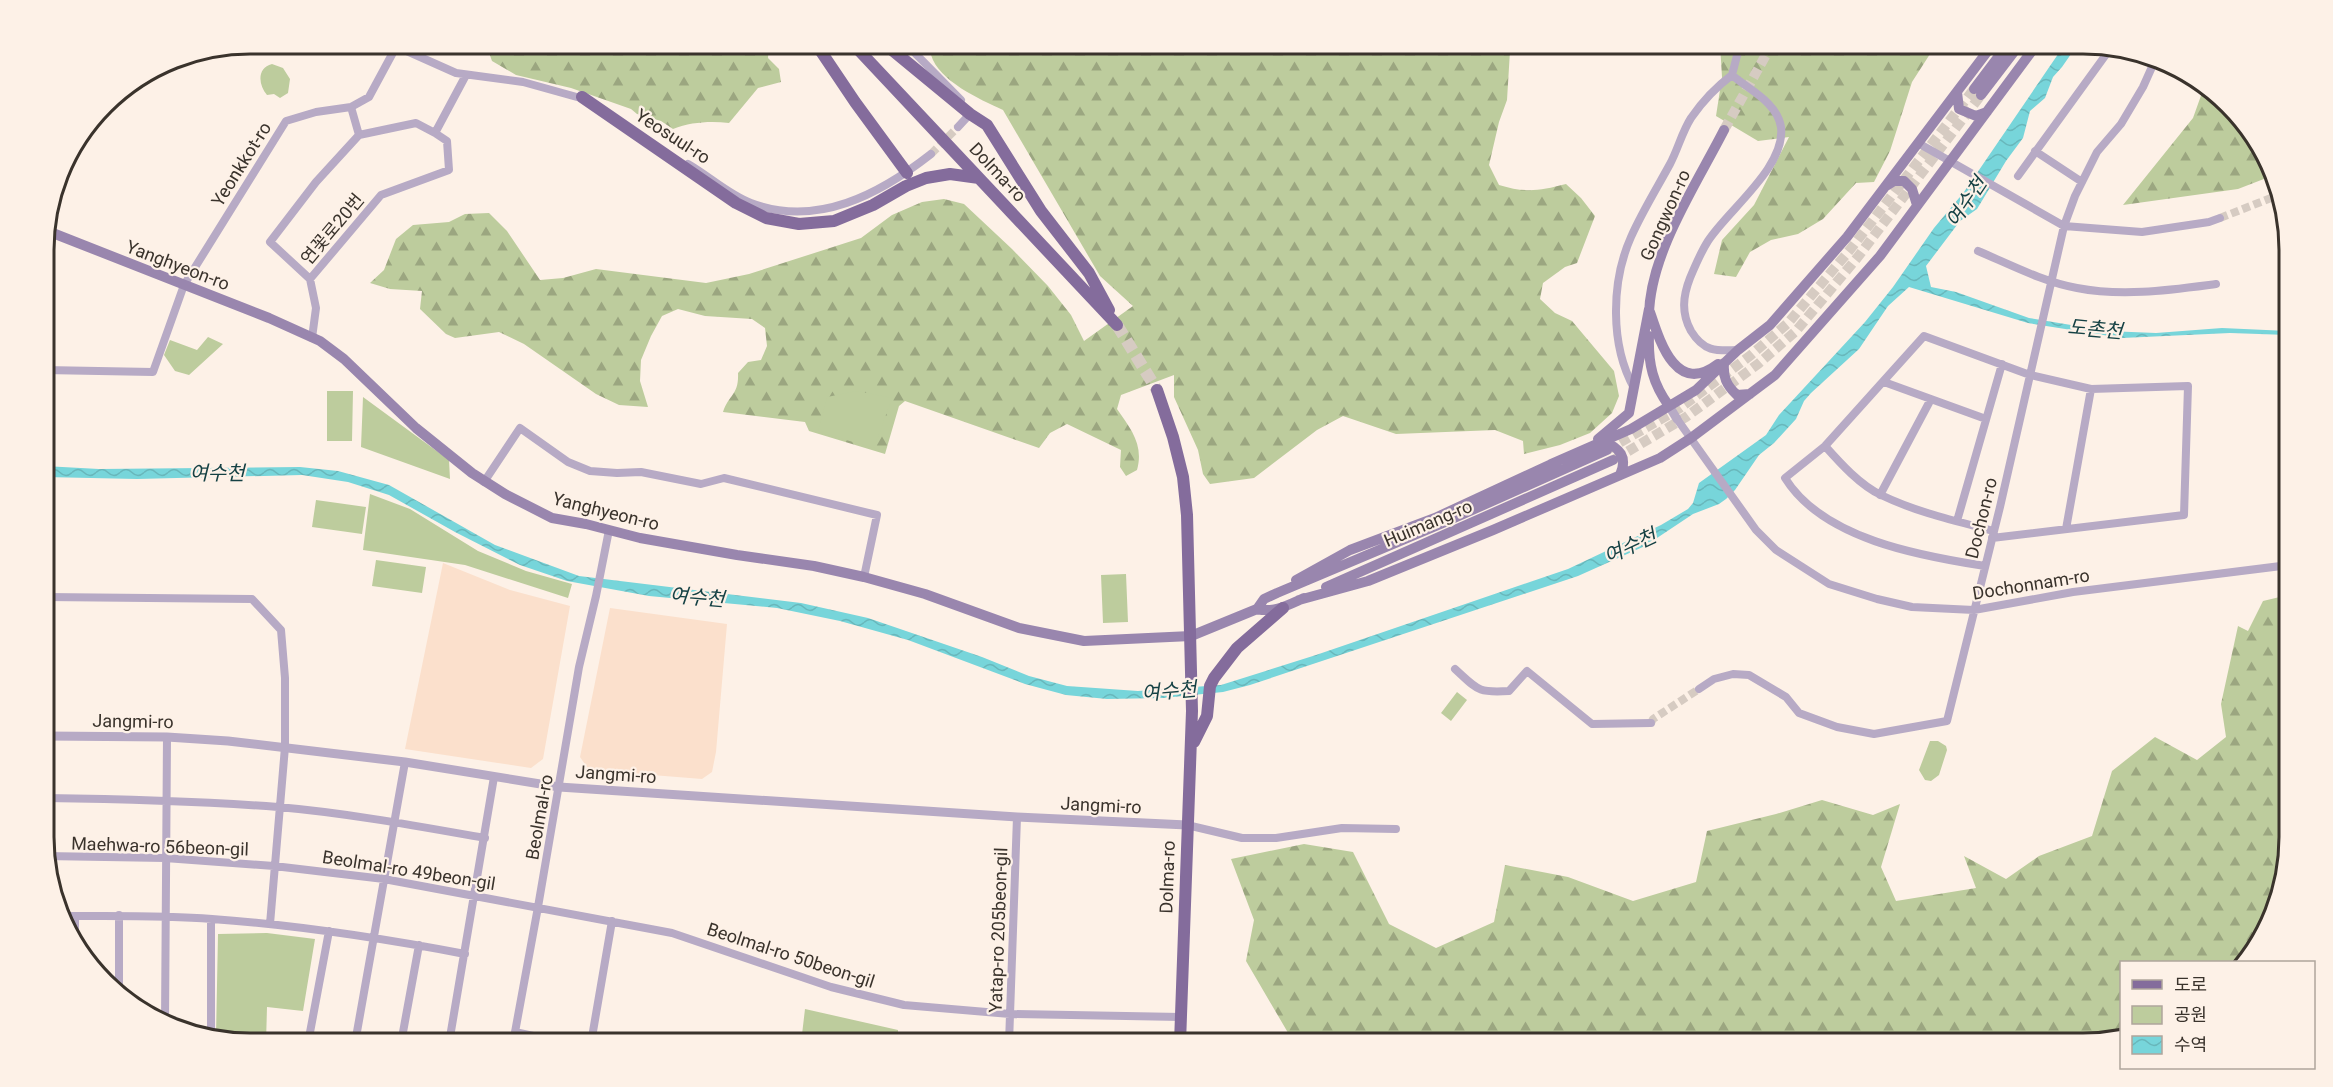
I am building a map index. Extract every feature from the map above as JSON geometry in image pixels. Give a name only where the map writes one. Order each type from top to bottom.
[{"type":"main road","points":[[823,54],[907,173]]},
{"type":"main road","name":"Dolma-ro","points":[[862,54],[1117,325],[1089,273],[1041,211],[987,124],[970,114]]},
{"type":"main road","points":[[897,54],[970,114]]},
{"type":"main road","points":[[1649,309],[1660,342],[1670,361],[1684,372],[1695,374],[1714,368],[1738,350],[1770,325],[1847,237],[1986,54]]},
{"type":"main road","points":[[2002,54],[1978,92],[2011,54]]},
{"type":"main road","points":[[1299,600],[1368,581],[1660,458],[1750,394],[1775,375],[1880,256],[2030,54]]},
{"type":"main road","points":[[1957,92],[1959,109],[1976,116],[1987,112]]},
{"type":"main road","points":[[582,97],[736,203],[766,218],[800,224],[834,221],[873,206],[906,186],[926,178],[950,174],[980,178]]},
{"type":"main road","name":"Gongwon-ro","points":[[1669,406],[1658,391],[1650,370],[1649,309],[1655,277],[1671,232],[1724,130]]},
{"type":"main road","points":[[1885,186],[1894,181],[1905,181],[1912,189],[1917,205]]},
{"type":"main road","name":"Yanghyeon-ro","points":[[54,234],[269,318],[312,338],[344,359],[416,428],[484,482],[552,518],[640,538],[814,566],[864,577],[925,594],[1019,628],[1084,641],[1191,636]]},
{"type":"main road","points":[[1277,593],[1307,572],[1350,550],[1435,518],[1588,446],[1629,413],[1649,309]]},
{"type":"main road","points":[[1608,451],[1631,429],[1695,390],[1738,350]]},
{"type":"main road","points":[[1724,363],[1725,380],[1730,388],[1737,395],[1750,394]]},
{"type":"main road","points":[[1157,390],[1173,437],[1183,477],[1187,515],[1191,636]]},
{"type":"main road","points":[[1551,464],[1608,451],[1614,446],[1623,457],[1624,467],[1620,475]]},
{"type":"main road","name":"Huimang-ro","points":[[1191,636],[1257,609],[1264,599],[1277,593],[1608,451]]},
{"type":"main road","name":"Huimang-ro","points":[[1257,609],[1269,612],[1283,608],[1608,451]]},
{"type":"main road","points":[[1191,747],[1207,716],[1214,678],[1237,648],[1283,608]]},
{"type":"main road","name":"Dolma-ro","points":[[1180,1033],[1192,711],[1191,636]]},
{"type":"street","points":[[389,54],[369,97],[351,107],[359,135],[416,123],[435,133],[466,75]]},
{"type":"street","name":"Yeosuul-ro","points":[[415,54],[466,75],[522,82],[582,97],[750,202],[769,208],[795,213],[827,209],[880,189],[907,173],[931,154]]},
{"type":"street","points":[[916,54],[955,94],[970,114],[958,127]]},
{"type":"street","points":[[1635,389],[1628,377],[1618,347],[1617,305],[1630,239],[1672,161],[1691,119],[1713,91],[1732,75],[1737,54]]},
{"type":"street","points":[[2018,176],[2105,55]]},
{"type":"street","points":[[2051,280],[2064,226],[2082,182],[2097,152],[2121,124],[2152,67]]},
{"type":"street","points":[[1732,75],[1769,104],[1781,127],[1780,139],[1768,169],[1708,241],[1686,289],[1684,302],[1685,318],[1702,344],[1716,351],[1738,350]]},
{"type":"street","name":"Yeonkkot-ro","points":[[54,370],[153,372],[184,285],[286,121],[316,112],[351,107]]},
{"type":"street","name":"연꽃로20번","points":[[359,135],[316,182],[270,242],[310,279],[381,195],[449,170],[447,141],[435,133]]},
{"type":"street","points":[[1917,143],[1961,167],[2003,194],[2064,226],[2142,232],[2209,222],[2220,218]]},
{"type":"street","points":[[2035,151],[2082,182]]},
{"type":"street","points":[[1977,251],[2074,288],[2134,292],[2216,284]]},
{"type":"street","points":[[310,279],[316,308],[312,338]]},
{"type":"street","name":"Dochon-ro","points":[[1699,689],[1714,679],[1733,674],[1749,675],[1786,697],[1799,713],[1836,726],[1874,734],[1947,721],[1993,534],[2051,280]]},
{"type":"street","points":[[1825,446],[1845,468],[1880,495],[1993,534],[2066,529],[2184,515],[2188,386],[2091,389],[2030,375],[1924,336],[1825,446],[1785,478],[1799,496],[1836,524],[1913,554],[1985,566]]},
{"type":"street","points":[[1957,521],[2002,364]]},
{"type":"street","points":[[1884,382],[1986,419]]},
{"type":"street","points":[[2066,529],[2091,389]]},
{"type":"street","points":[[1880,495],[1931,399]]},
{"type":"street","name":"Gongwon-ro","points":[[1669,406],[1677,419]]},
{"type":"street","points":[[1677,419],[1691,438]]},
{"type":"street","points":[[484,482],[520,428],[567,462],[590,471],[640,472],[701,484],[724,478],[877,515],[864,577]]},
{"type":"street","name":"Dochonnam-ro","points":[[1691,438],[1756,530],[1776,550],[1829,584],[1912,607],[1974,610],[2073,591],[2279,566]]},
{"type":"street","name":"Beolmal-ro","points":[[514,1032],[579,667],[609,530]]},
{"type":"street","points":[[54,597],[252,599],[281,630],[285,678],[285,747],[270,924]]},
{"type":"street","points":[[1455,669],[1478,691],[1494,692],[1509,691],[1527,671],[1592,724],[1651,723]]},
{"type":"street","name":"Jangmi-ro","points":[[54,736],[167,737],[285,747],[405,762],[559,787],[1017,817],[1187,825]]},
{"type":"street","points":[[165,1013],[167,737]]},
{"type":"street","points":[[357,1033],[405,762]]},
{"type":"street","points":[[450,1033],[495,777]]},
{"type":"street","points":[[54,798],[166,800],[280,807],[394,822],[485,838]]},
{"type":"street","name":"Yatap-ro 205beon-gil","points":[[1009,1033],[1017,817]]},
{"type":"street","points":[[1187,825],[1242,838],[1276,838],[1342,828],[1396,829]]},
{"type":"street","name":"Maehwa-ro 56beon-gil","points":[[55,856],[165,858],[274,866]]},
{"type":"street","name":"Beolmal-ro 49beon-gil","points":[[274,866],[384,879],[538,907]]},
{"type":"street","name":"Beolmal-ro 50beon-gil","points":[[538,907],[672,933],[831,987],[904,1005],[1010,1014],[1181,1017]]},
{"type":"street","points":[[119,915],[119,983]]},
{"type":"street","points":[[71,916],[165,916],[270,924],[373,937],[465,954]]},
{"type":"street","points":[[211,919],[211,1029]]},
{"type":"street","points":[[593,1033],[612,921]]},
{"type":"street","points":[[310,1033],[328,931]]},
{"type":"street","points":[[403,1033],[419,945]]},
{"type":"street","points":[[514,1032],[519,1033]]},
{"type":"shaded area","points":[[443,563],[510,590],[570,606],[543,759],[531,768],[405,749]]},
{"type":"shaded area","points":[[610,608],[727,624],[716,752],[712,772],[702,779],[589,770],[580,757]]},
{"type":"green space","points":[[490,54],[768,54],[768,58],[779,69],[781,82],[758,88],[729,123],[701,123],[673,129],[661,121],[571,88],[516,75],[492,61]]},
{"type":"green space","points":[[1510,54],[1507,100],[1499,122],[1489,165],[1499,185],[1508,188],[1532,190],[1566,184],[1595,216],[1577,263],[1565,267],[1543,283],[1540,299],[1555,313],[1572,321],[1614,371],[1619,396],[1612,413],[1590,433],[1560,445],[1524,454],[1523,441],[1495,430],[1396,434],[1343,416],[1317,430],[1254,478],[1210,484],[1203,474],[1198,450],[1174,397],[1174,375],[1121,395],[1117,409],[1135,438],[1139,453],[1137,470],[1126,476],[1120,467],[1121,450],[1067,424],[1050,433],[1039,448],[905,401],[899,406],[885,454],[809,431],[805,422],[723,412],[737,386],[738,373],[748,362],[761,360],[767,346],[765,328],[752,319],[705,316],[678,309],[662,316],[641,360],[640,381],[648,407],[619,405],[596,394],[524,344],[499,332],[455,338],[446,334],[420,309],[422,291],[390,289],[370,283],[384,270],[396,239],[413,225],[449,222],[465,214],[489,213],[507,231],[540,280],[563,278],[596,269],[706,283],[749,274],[861,238],[892,215],[922,202],[944,199],[964,204],[1012,249],[1048,286],[1071,315],[1084,341],[1133,306],[1100,276],[1003,110],[951,81],[935,64],[931,55]]},
{"type":"green space","points":[[1721,54],[1930,54],[1912,82],[1890,151],[1874,182],[1856,183],[1823,219],[1798,234],[1771,240],[1750,252],[1736,277],[1714,274],[1722,240],[1754,205],[1789,137],[1758,141],[1716,116],[1722,77]]},
{"type":"green space","points":[[272,64],[283,68],[290,79],[288,93],[280,98],[274,94],[267,95],[262,86],[261,73]]},
{"type":"green space","points":[[2202,94],[2222,111],[2239,131],[2253,152],[2265,178],[2238,189],[2123,205],[2193,118]]},
{"type":"green space","points":[[208,337],[223,344],[189,375],[175,371],[164,355],[170,340],[197,350]]},
{"type":"green space","points":[[327,391],[353,391],[352,441],[327,441]]},
{"type":"green space","points":[[857,391],[892,398],[874,448],[818,432],[827,397]]},
{"type":"green space","points":[[363,397],[449,460],[450,479],[361,447]]},
{"type":"green space","points":[[370,494],[410,509],[478,551],[526,571],[572,584],[568,598],[465,565],[363,550]]},
{"type":"green space","points":[[316,500],[366,507],[362,534],[312,527]]},
{"type":"green space","points":[[376,560],[426,567],[422,593],[372,586]]},
{"type":"green space","points":[[1126,574],[1128,622],[1103,623],[1101,575]]},
{"type":"green space","points":[[2279,597],[2279,850],[2269,900],[2253,935],[2235,961],[2120,961],[2120,1029],[2096,1033],[1288,1033],[1246,961],[1254,920],[1231,859],[1304,844],[1353,852],[1389,924],[1436,948],[1494,922],[1505,865],[1568,877],[1633,901],[1696,882],[1707,831],[1822,800],[1873,815],[1900,804],[1881,867],[1896,901],[1976,888],[1964,856],[2006,879],[2039,856],[2092,836],[2112,771],[2155,737],[2197,760],[2226,737],[2221,704],[2238,626],[2248,631],[2263,601]]},
{"type":"green space","points":[[1457,692],[1467,700],[1451,721],[1441,713]]},
{"type":"green space","points":[[1930,741],[1938,741],[1946,746],[1947,750],[1939,775],[1931,781],[1925,780],[1919,770]]},
{"type":"green space","points":[[267,933],[315,939],[303,1011],[267,1007],[266,1033],[216,1030],[218,934]]},
{"type":"green space","points":[[805,1009],[898,1030],[898,1033],[802,1033]]},
{"type":"water","points":[[2058,54],[2071,54],[2053,77],[2045,98],[2030,111],[2023,138],[1977,209],[1960,221],[1926,266],[1931,287],[1956,292],[2029,318],[2107,331],[2156,333],[2222,328],[2279,331],[2279,335],[2230,333],[2122,338],[2028,323],[1909,287],[1888,306],[1859,349],[1811,393],[1804,401],[1796,419],[1774,443],[1759,455],[1735,490],[1719,504],[1693,514],[1645,546],[1578,576],[1223,692],[1163,698],[1107,699],[1066,695],[1025,684],[908,640],[840,621],[777,608],[649,596],[567,581],[520,565],[389,495],[348,482],[302,475],[137,479],[54,477],[54,467],[99,469],[300,467],[338,471],[389,485],[495,545],[579,576],[801,603],[868,618],[982,657],[1029,676],[1067,686],[1138,691],[1221,685],[1568,569],[1661,525],[1688,509],[1693,503],[1699,483],[1766,435],[1779,415],[1865,322],[1893,287],[1934,228],[1964,192]]},
{"type":"tunnel","points":[[1724,130],[1766,54]]},
{"type":"tunnel","points":[[1607,450],[1680,408],[1751,355],[1788,323],[1849,251],[1974,89]]},
{"type":"tunnel","points":[[1615,459],[1686,417],[1758,364],[1796,331],[1857,258],[1981,95]]},
{"type":"tunnel","points":[[931,154],[958,127]]},
{"type":"tunnel","points":[[2220,218],[2272,198]]},
{"type":"tunnel","points":[[1117,325],[1157,390]]},
{"type":"tunnel","points":[[1651,723],[1653,719],[1699,689]]},
{"type":"water label","name":"여수천","points":[[1966,202]]},
{"type":"water label","name":"도촌천","points":[[2095,329]]},
{"type":"water label","name":"여수천","points":[[217,473]]},
{"type":"water label","name":"여수천","points":[[1630,546]]},
{"type":"water label","name":"여수천","points":[[697,597]]},
{"type":"water label","name":"여수천","points":[[1169,691]]}]
